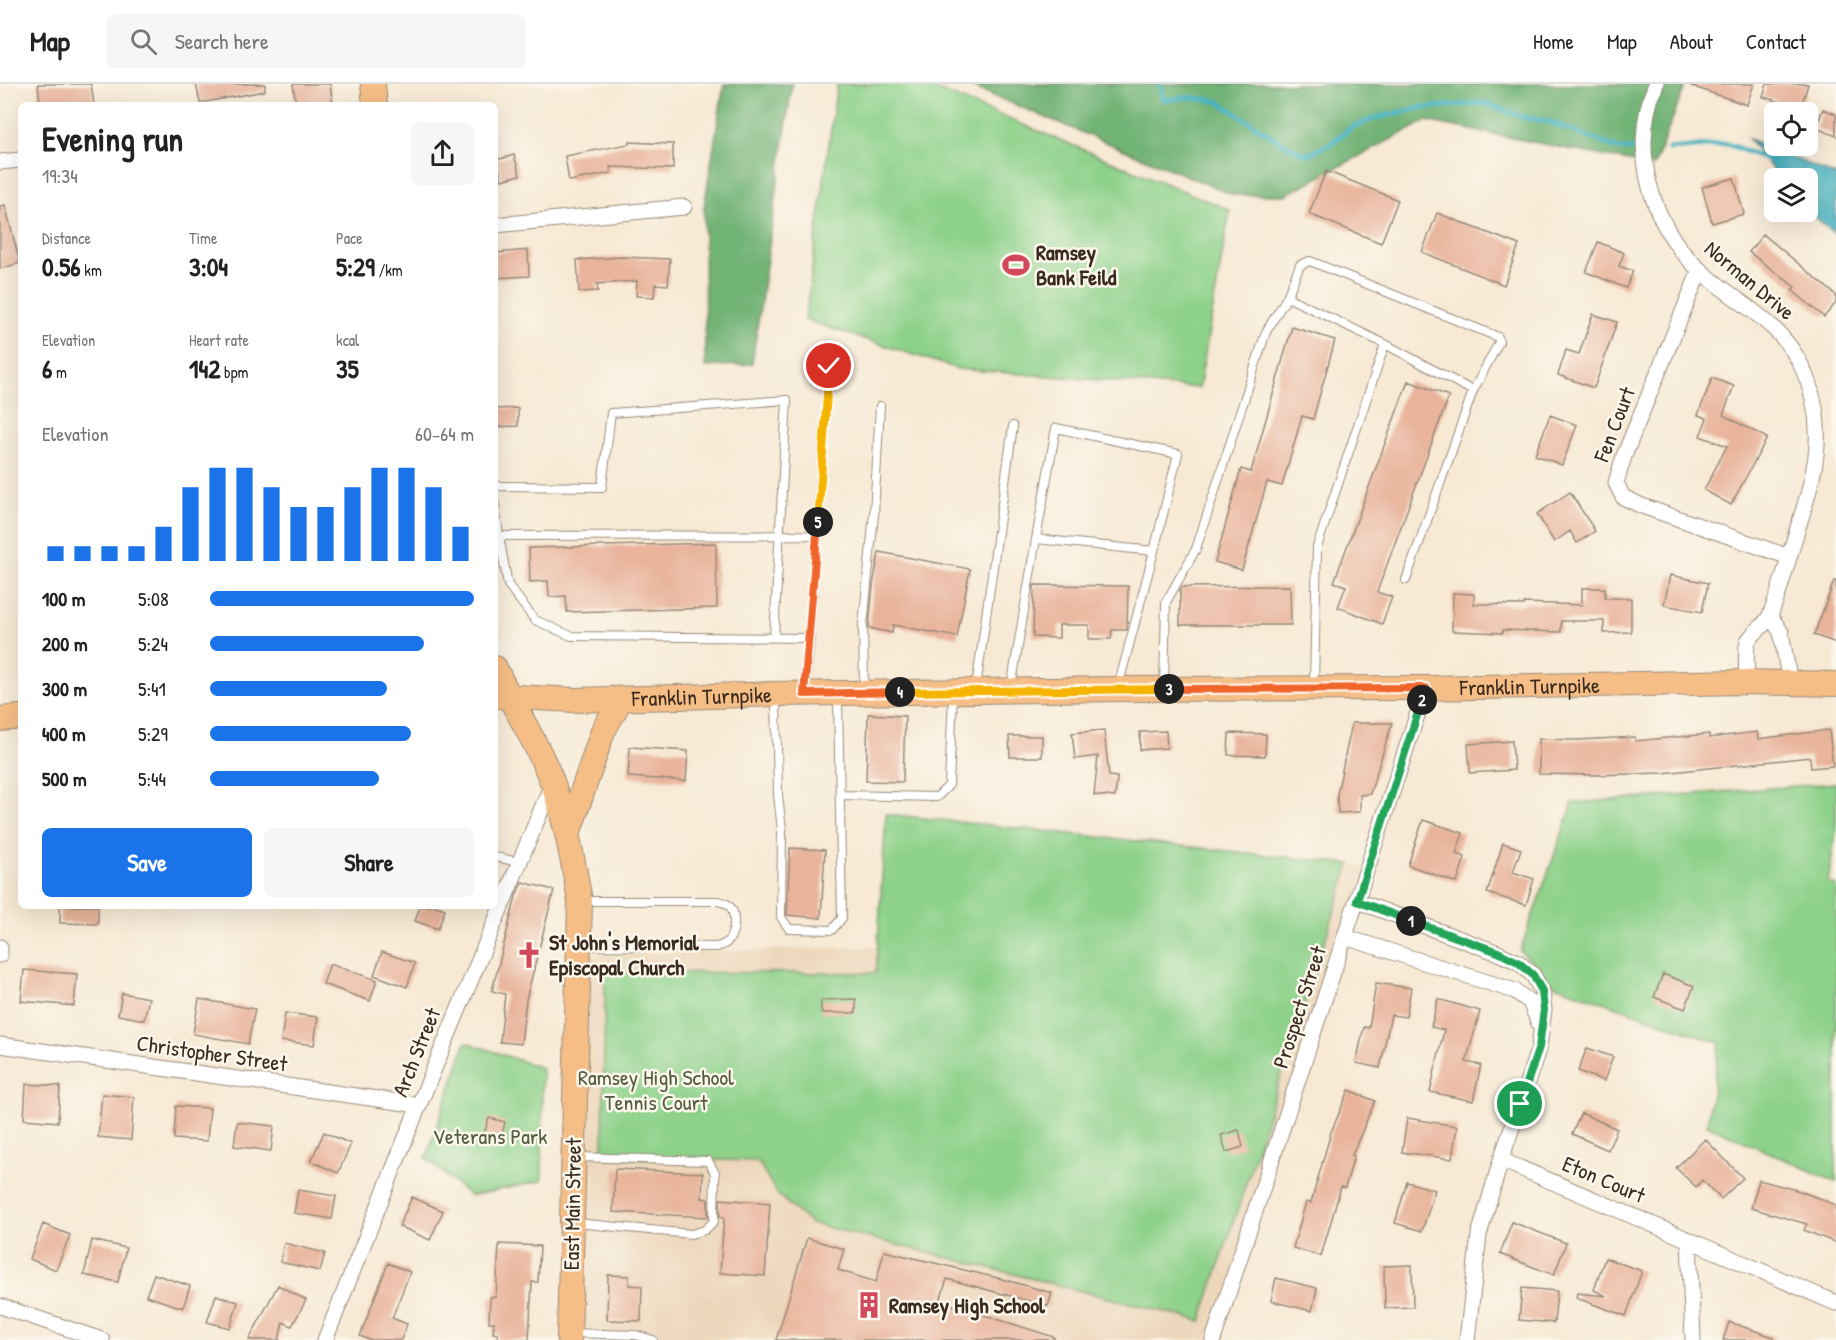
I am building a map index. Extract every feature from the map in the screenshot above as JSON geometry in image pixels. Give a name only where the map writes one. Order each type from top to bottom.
[{"type":"main road","points":[[373,84],[375,102]]},
{"type":"main road","name":"East Main Street","points":[[498,680],[502,696],[537,748],[552,784],[568,834],[580,901],[569,1336]]},
{"type":"main road","name":"Franklin Turnpike","points":[[502,696],[575,700],[776,693],[1118,688],[1426,688],[1747,682],[1836,684]]},
{"type":"main road","points":[[568,834],[603,731],[621,699]]},
{"type":"main road","points":[[0,720],[18,717]]},
{"type":"street","name":"Norman Drive","points":[[1656,84],[1651,96],[1644,142],[1646,172],[1653,198],[1664,223],[1678,246],[1700,270],[1777,329],[1802,366],[1817,415],[1816,465],[1770,616],[1748,642],[1747,682]]},
{"type":"street","points":[[0,162],[18,160]]},
{"type":"street","points":[[498,225],[684,207]]},
{"type":"street","name":"Fen Court","points":[[1700,270],[1624,456],[1616,483],[1623,497],[1642,506],[1789,557]]},
{"type":"street","points":[[1770,616],[1781,632],[1790,683]]},
{"type":"street","name":"Prospect Street","points":[[1213,1340],[1426,688]]},
{"type":"street","name":"Arch Street","points":[[325,1340],[418,1105],[552,784]]},
{"type":"street","points":[[1357,901],[1498,952],[1518,962],[1533,975],[1542,991],[1544,1010],[1539,1047],[1501,1160],[1479,1235],[1467,1340]]},
{"type":"street","points":[[1346,937],[1515,990],[1530,1002],[1541,1029]]},
{"type":"street","points":[[0,947],[0,955]]},
{"type":"street","name":"Christopher Street","points":[[0,1046],[418,1105]]},
{"type":"street","name":"Eton Court","points":[[1501,1160],[1836,1303]]},
{"type":"street","points":[[1689,1240],[1693,1340]]},
{"type":"street","points":[[0,1306],[102,1340]]},
{"type":"lane","points":[[1164,689],[1166,602],[1196,549],[1266,332],[1287,297],[1300,265],[1310,261],[1498,337],[1499,342],[1473,391],[1406,580]]},
{"type":"lane","points":[[1287,297],[1384,344],[1473,391]]},
{"type":"lane","points":[[1314,689],[1317,547],[1384,344]]},
{"type":"lane","points":[[804,694],[829,366]]},
{"type":"lane","points":[[498,486],[602,487],[611,413],[787,400],[774,637]]},
{"type":"lane","points":[[864,693],[863,625],[874,514],[880,406]]},
{"type":"lane","points":[[840,795],[937,796],[949,785],[1013,426]]},
{"type":"lane","points":[[1011,691],[1056,428],[1178,454],[1118,688]]},
{"type":"lane","points":[[809,638],[572,636],[536,620],[508,585],[498,536],[817,535]]},
{"type":"lane","points":[[1036,539],[1154,551]]},
{"type":"lane","points":[[776,693],[778,795],[782,830],[781,917],[789,929],[832,930],[842,918],[838,693]]},
{"type":"lane","points":[[498,858],[519,862]]},
{"type":"lane","points":[[578,946],[717,947],[727,943],[734,923],[732,910],[728,904],[718,901],[580,901]]},
{"type":"lane","points":[[572,1223],[690,1234],[705,1230],[714,1221],[715,1173],[708,1161],[573,1157]]},
{"type":"lane","points":[[569,1336],[636,1335],[653,1340]]},
{"type":"shaded area","points":[[886,814],[1350,864],[1367,868],[1213,1340],[569,1340],[578,955],[877,947]]},
{"type":"green space","points":[[724,84],[792,84],[752,364],[705,367],[704,207]]},
{"type":"green space","name":"Ramsey Bank Feild","points":[[837,84],[924,84],[1230,210],[1199,388],[958,369],[805,320]]},
{"type":"green space","points":[[965,84],[1686,84],[1654,166],[1426,121],[1285,195],[1233,195]]},
{"type":"green space","points":[[1836,783],[1836,831],[1828,883],[1836,885],[1836,1182],[1707,1125],[1720,1043],[1549,983],[1539,968],[1520,951],[1573,803]]},
{"type":"green space","name":"Ramsey High School Tennis Court","points":[[886,814],[1350,864],[1201,1321],[810,1223],[778,1195],[758,1161],[603,1157],[605,972],[876,973]]},
{"type":"green space","name":"Veterans Park","points":[[466,1042],[542,1068],[542,1181],[470,1196],[426,1158]]},
{"type":"water","points":[[1749,139],[1764,145],[1764,156],[1789,156],[1817,168],[1771,168]]},
{"type":"water","points":[[1818,168],[1836,176],[1836,235],[1818,220]]},
{"type":"building","points":[[38,84],[91,84],[94,102],[40,102]]},
{"type":"building","points":[[196,84],[265,84],[265,91],[200,102]]},
{"type":"building","points":[[293,84],[330,84],[333,102],[296,102]]},
{"type":"building","points":[[1692,84],[1754,84],[1747,105],[1691,86]]},
{"type":"building","points":[[1767,84],[1808,84],[1803,102],[1780,102],[1763,97]]},
{"type":"building","points":[[1823,109],[1836,114],[1836,136],[1818,129]]},
{"type":"building","points":[[629,142],[673,144],[673,169],[610,167],[611,173],[569,181],[565,156],[629,144]]},
{"type":"building","points":[[514,155],[520,175],[502,180],[498,159]]},
{"type":"building","points":[[1326,171],[1398,200],[1381,243],[1309,214]]},
{"type":"building","points":[[1734,178],[1744,214],[1712,223],[1702,187]]},
{"type":"building","points":[[5,205],[18,255],[18,264],[0,269],[0,206]]},
{"type":"building","points":[[1437,213],[1519,245],[1504,285],[1422,252]]},
{"type":"building","points":[[1763,234],[1836,295],[1836,303],[1824,317],[1792,290],[1795,287],[1749,252]]},
{"type":"building","points":[[1598,242],[1624,253],[1619,266],[1633,271],[1626,288],[1586,272]]},
{"type":"building","points":[[528,250],[529,276],[498,278],[498,253]]},
{"type":"building","points":[[622,257],[670,259],[668,285],[655,284],[654,297],[636,296],[637,281],[597,284],[598,291],[579,292],[577,260]]},
{"type":"building","points":[[1593,314],[1617,322],[1594,388],[1558,375],[1566,350],[1579,354]]},
{"type":"building","points":[[1292,327],[1335,340],[1313,419],[1302,416],[1282,486],[1267,482],[1242,570],[1215,562],[1241,469],[1251,472]]},
{"type":"building","points":[[1712,378],[1734,386],[1723,415],[1767,438],[1731,505],[1704,490],[1727,446],[1700,436],[1707,418],[1698,415]]},
{"type":"building","points":[[1408,381],[1449,396],[1377,592],[1392,597],[1382,624],[1338,607],[1346,586],[1334,582]]},
{"type":"building","points":[[518,408],[518,426],[498,427],[498,409]]},
{"type":"building","points":[[1550,415],[1577,425],[1562,465],[1535,455]]},
{"type":"building","points":[[1570,492],[1595,531],[1577,543],[1570,531],[1554,542],[1537,514]]},
{"type":"building","points":[[716,543],[717,608],[567,612],[566,596],[549,597],[548,581],[530,582],[529,548]]},
{"type":"building","points":[[879,552],[970,569],[957,637],[893,625],[892,633],[869,628]]},
{"type":"building","points":[[1670,575],[1708,583],[1702,612],[1664,605]]},
{"type":"building","points":[[1834,581],[1836,581],[1836,643],[1814,635]]},
{"type":"building","points":[[1034,585],[1128,586],[1127,630],[1112,630],[1111,639],[1089,639],[1089,625],[1059,625],[1059,638],[1033,637]]},
{"type":"building","points":[[1290,586],[1291,625],[1180,625],[1180,590],[1182,587]]},
{"type":"building","points":[[1582,588],[1605,588],[1605,598],[1631,598],[1631,632],[1604,633],[1604,621],[1561,621],[1561,632],[1452,631],[1453,593],[1474,594],[1474,604],[1582,605]]},
{"type":"building","points":[[868,714],[905,716],[903,782],[866,781]]},
{"type":"building","points":[[1352,723],[1392,723],[1370,794],[1360,795],[1360,812],[1338,813],[1337,794]]},
{"type":"building","points":[[1104,730],[1109,776],[1117,777],[1115,797],[1094,795],[1098,756],[1075,759],[1072,733]]},
{"type":"building","points":[[1829,730],[1833,766],[1811,768],[1810,757],[1663,773],[1539,774],[1539,739],[1635,737],[1635,741],[1709,734],[1709,738],[1757,732],[1758,739]]},
{"type":"building","points":[[1166,731],[1167,748],[1140,750],[1140,732]]},
{"type":"building","points":[[1229,733],[1266,734],[1265,756],[1228,755]]},
{"type":"building","points":[[1009,736],[1042,736],[1042,757],[1010,757]]},
{"type":"building","points":[[1512,741],[1514,770],[1470,773],[1468,744]]},
{"type":"building","points":[[630,747],[688,751],[686,781],[628,777]]},
{"type":"building","points":[[1423,820],[1463,833],[1456,854],[1465,857],[1457,883],[1408,865]]},
{"type":"building","points":[[1503,843],[1521,849],[1513,872],[1534,879],[1526,905],[1487,893]]},
{"type":"building","points":[[790,848],[825,850],[821,918],[787,915]]},
{"type":"building","points":[[522,882],[554,890],[526,1000],[521,1044],[500,1042],[505,994],[492,991],[516,896]]},
{"type":"building","points":[[60,909],[98,909],[98,924],[60,923]]},
{"type":"building","points":[[419,909],[445,909],[438,929],[415,921]]},
{"type":"building","points":[[382,952],[415,963],[407,987],[374,975]]},
{"type":"building","points":[[330,964],[377,980],[370,1001],[323,984]]},
{"type":"building","points":[[24,970],[77,974],[74,1006],[21,1001]]},
{"type":"building","points":[[1663,974],[1694,986],[1685,1009],[1654,997]]},
{"type":"building","points":[[1376,983],[1411,988],[1406,1017],[1391,1015],[1380,1068],[1356,1063],[1364,1027],[1369,1028]]},
{"type":"building","points":[[122,993],[149,998],[144,1020],[118,1015]]},
{"type":"building","points":[[199,999],[255,1009],[248,1044],[193,1034]]},
{"type":"building","points":[[856,999],[856,1013],[821,1013],[821,1000]]},
{"type":"building","points":[[1438,999],[1480,1011],[1466,1062],[1481,1065],[1473,1101],[1430,1092],[1444,1030],[1431,1027]]},
{"type":"building","points":[[285,1013],[318,1017],[314,1045],[281,1041]]},
{"type":"building","points":[[1587,1048],[1613,1057],[1604,1081],[1578,1071]]},
{"type":"building","points":[[26,1084],[60,1086],[58,1122],[24,1119]]},
{"type":"building","points":[[1349,1090],[1375,1101],[1352,1155],[1354,1156],[1345,1188],[1341,1187],[1321,1256],[1293,1248],[1306,1202],[1311,1203],[1331,1132]]},
{"type":"building","points":[[102,1094],[134,1097],[131,1140],[98,1137]]},
{"type":"building","points":[[176,1106],[210,1108],[207,1141],[174,1139]]},
{"type":"building","points":[[1581,1113],[1617,1129],[1608,1150],[1572,1134]]},
{"type":"building","points":[[489,1118],[505,1122],[501,1139],[484,1134]]},
{"type":"building","points":[[1407,1118],[1457,1126],[1452,1159],[1402,1152]]},
{"type":"building","points":[[237,1122],[274,1126],[271,1151],[234,1146]]},
{"type":"building","points":[[1239,1130],[1243,1147],[1226,1152],[1221,1135]]},
{"type":"building","points":[[324,1132],[351,1144],[338,1173],[311,1161]]},
{"type":"building","points":[[1705,1139],[1743,1178],[1721,1199],[1702,1180],[1696,1187],[1676,1168]]},
{"type":"building","points":[[615,1169],[703,1173],[702,1198],[708,1199],[708,1217],[613,1212]]},
{"type":"building","points":[[1759,1180],[1800,1191],[1836,1205],[1836,1243],[1804,1230],[1807,1224],[1751,1208]]},
{"type":"building","points":[[1407,1182],[1435,1190],[1422,1231],[1395,1223]]},
{"type":"building","points":[[298,1190],[336,1196],[332,1219],[294,1213]]},
{"type":"building","points":[[412,1197],[443,1211],[430,1240],[399,1226]]},
{"type":"building","points":[[720,1199],[770,1203],[765,1276],[720,1273],[724,1217],[720,1217]]},
{"type":"building","points":[[1512,1222],[1566,1243],[1554,1275],[1500,1254]]},
{"type":"building","points":[[43,1224],[70,1235],[56,1270],[30,1259]]},
{"type":"building","name":"Ramsey High School","points":[[807,1238],[844,1249],[838,1270],[876,1282],[884,1251],[1052,1293],[1048,1306],[947,1279],[940,1301],[1054,1337],[1054,1340],[776,1340]]},
{"type":"building","points":[[92,1240],[126,1248],[118,1282],[84,1275]]},
{"type":"building","points":[[284,1243],[325,1253],[320,1271],[280,1262]]},
{"type":"building","points":[[499,1244],[540,1246],[538,1282],[532,1282],[529,1340],[498,1340],[498,1334],[493,1333],[494,1322],[489,1322],[490,1297],[496,1297]]},
{"type":"building","points":[[1605,1258],[1642,1271],[1626,1316],[1576,1298],[1577,1293],[1606,1296],[1594,1290]]},
{"type":"building","points":[[388,1263],[410,1272],[392,1318],[407,1324],[401,1340],[369,1340],[360,1336]]},
{"type":"building","points":[[1412,1265],[1413,1307],[1385,1308],[1384,1266]]},
{"type":"building","points":[[154,1274],[190,1286],[183,1308],[146,1296]]},
{"type":"building","points":[[608,1275],[629,1276],[629,1285],[642,1286],[641,1321],[607,1320]]},
{"type":"building","points":[[1276,1278],[1317,1288],[1312,1311],[1271,1301]]},
{"type":"building","points":[[278,1285],[306,1300],[292,1326],[283,1322],[279,1340],[249,1340]]},
{"type":"building","points":[[1522,1288],[1557,1291],[1554,1323],[1519,1320]]},
{"type":"building","points":[[216,1295],[238,1302],[230,1328],[207,1322]]},
{"type":"building","points":[[1729,1322],[1774,1337],[1773,1340],[1723,1340]]},
{"type":"waterway","points":[[1160,84],[1163,100],[1187,97],[1217,101],[1284,144],[1307,155],[1330,144],[1352,127],[1376,118],[1419,108],[1485,103],[1522,117],[1547,121],[1619,149],[1635,149]]},
{"type":"waterway","points":[[1669,149],[1727,144],[1770,160]]},
{"type":"place","name":"Ramsey Bank Feild","points":[[1016,265]]},
{"type":"place","name":"St John's Memorial Episcopal Church","points":[[529,955]]},
{"type":"place","name":"Ramsey High School","points":[[869,1305]]},
{"type":"route","points":[[829,366],[804,694],[1118,688],[1426,688],[1357,901],[1498,952],[1518,962],[1533,975],[1542,991],[1544,1010],[1539,1047],[1520,1104]]}]
